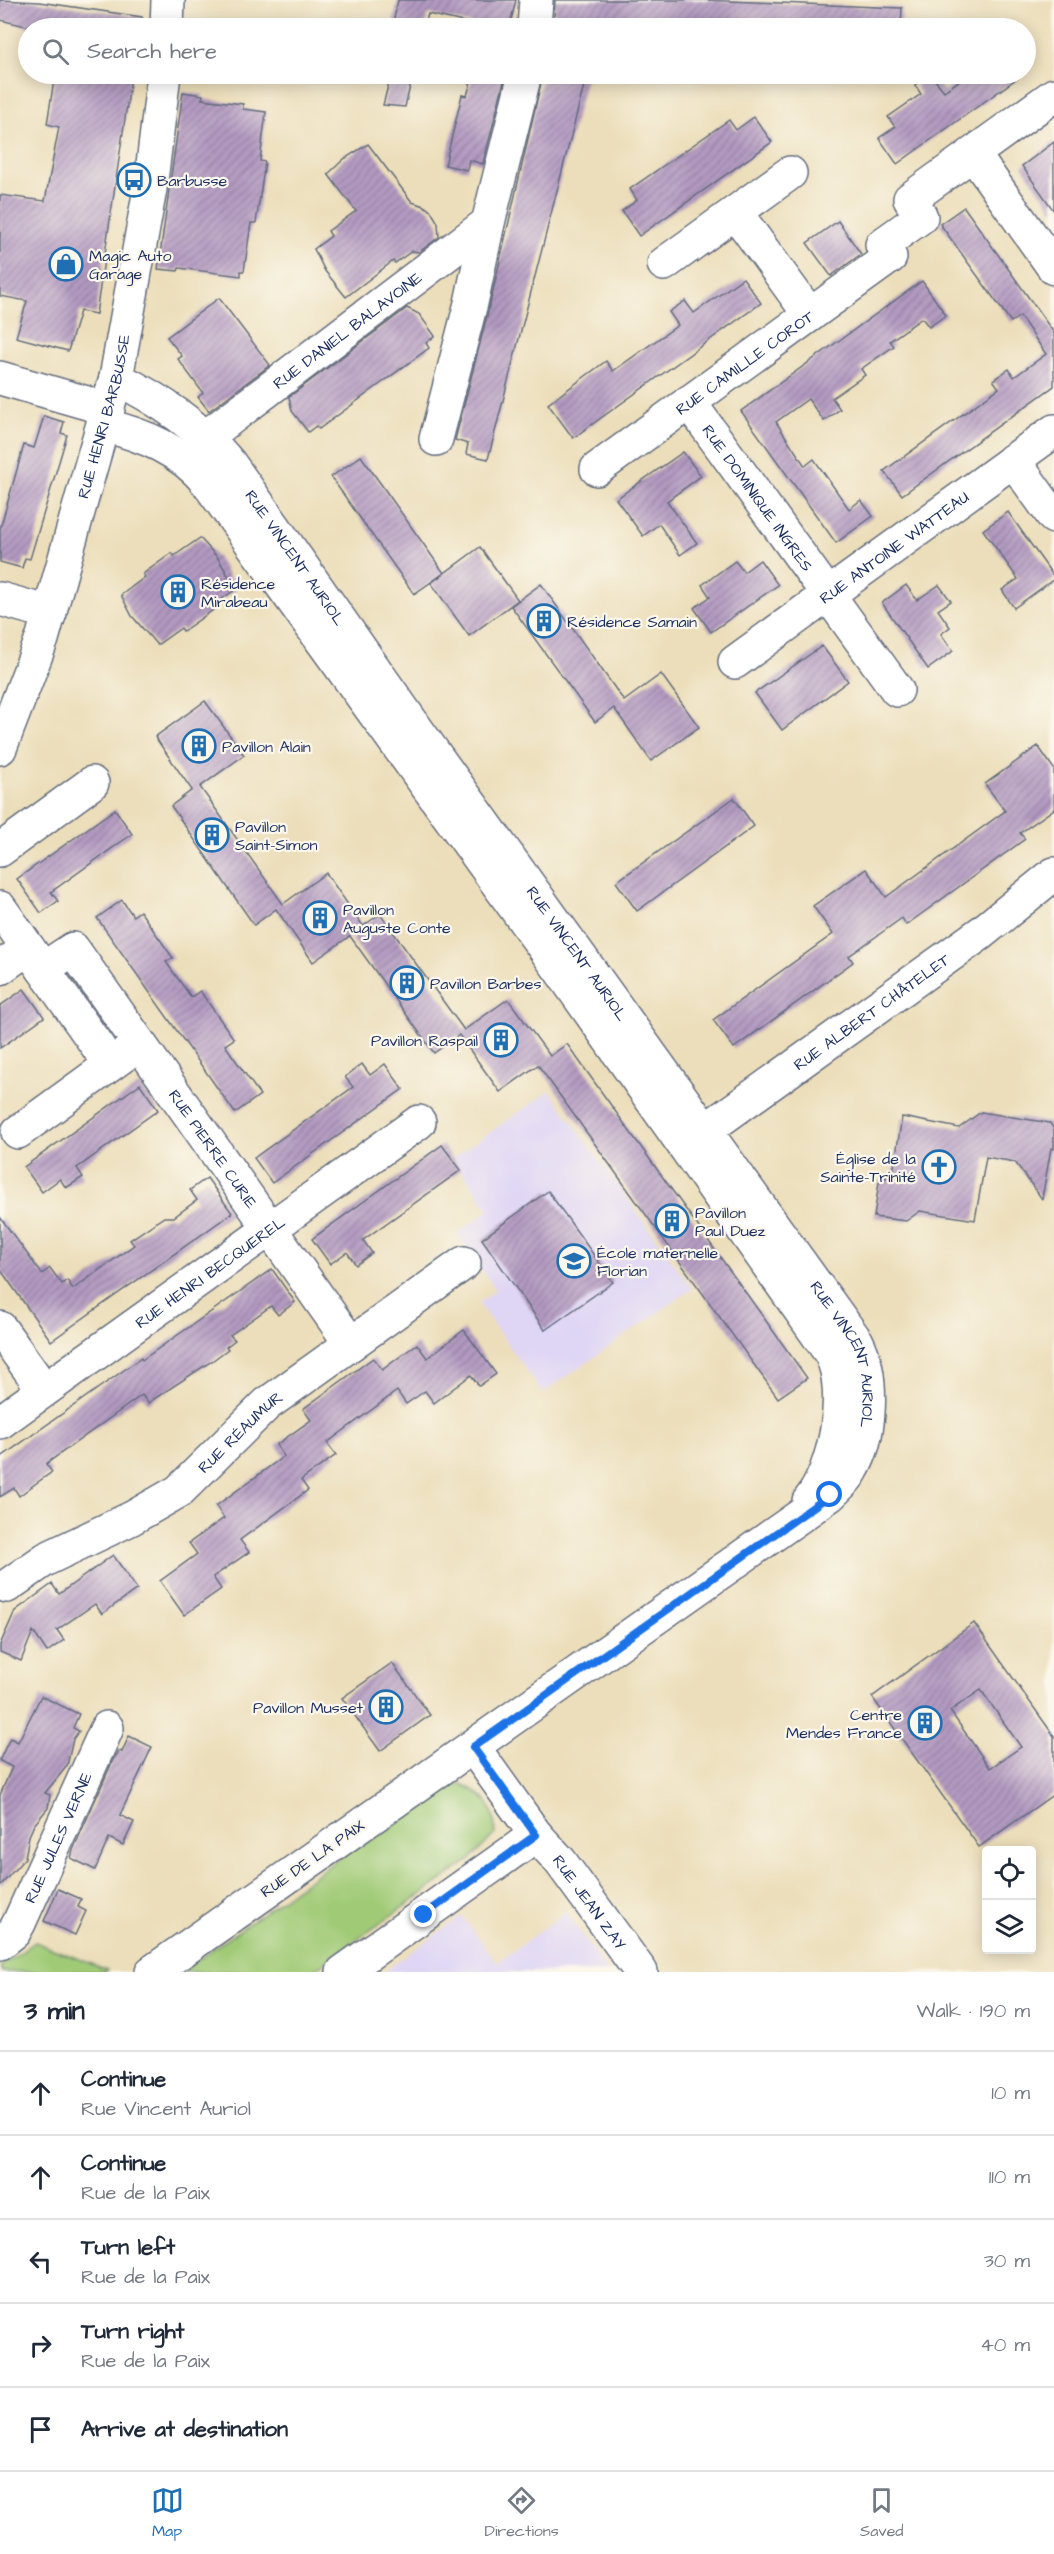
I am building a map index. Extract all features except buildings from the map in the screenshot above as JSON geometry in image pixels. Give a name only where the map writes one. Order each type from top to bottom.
[{"type":"street","points":[[167,18],[168,0]]},
{"type":"street","points":[[535,18],[536,0]]},
{"type":"street","name":"RUE HENRI BARBUSSE","points":[[0,748],[33,666],[50,613],[109,404],[150,189],[163,84]]},
{"type":"street","points":[[436,439],[471,303],[523,84]]},
{"type":"street","points":[[1054,95],[973,154],[1054,268]]},
{"type":"street","name":"RUE CAMILLE COROT","points":[[597,469],[890,257],[882,245],[921,217],[910,199],[973,154]]},
{"type":"street","points":[[664,264],[790,173]]},
{"type":"street","points":[[736,213],[810,315]]},
{"type":"street","name":"RUE DANIEL BALAVOINE","points":[[206,437],[488,223]]},
{"type":"street","points":[[0,378],[109,404]]},
{"type":"street","name":"RUE DOMINIQUE INGRES","points":[[689,402],[897,690]]},
{"type":"street","name":"RUE VINCENT AURIOL","points":[[109,404],[166,406],[206,437],[230,464],[411,722],[695,1137],[836,1363],[840,1385],[839,1401],[827,1471],[815,1494],[788,1524]]},
{"type":"street","name":"RUE VINCENT AURIOL","points":[[109,404],[140,435],[166,447],[192,466],[208,483],[695,1137]]},
{"type":"street","name":"RUE ANTOINE WATTEAU","points":[[735,662],[1054,431]]},
{"type":"street","points":[[1013,460],[1054,517]]},
{"type":"street","points":[[0,599],[50,613]]},
{"type":"street","points":[[0,850],[92,783]]},
{"type":"street","name":"RUE ALBERT CHÂTELET","points":[[695,1137],[997,921],[1054,874]]},
{"type":"street","points":[[0,908],[110,1064]]},
{"type":"street","name":"RUE PIERRE CURIE","points":[[36,958],[73,949],[351,1344]]},
{"type":"street","points":[[0,968],[36,958]]},
{"type":"street","points":[[18,1132],[139,1044]]},
{"type":"street","name":"RUE HENRI BECQUEREL","points":[[0,1422],[419,1122]]},
{"type":"street","name":"RUE RÉAUMUR","points":[[8,1586],[46,1559],[132,1518],[179,1491],[267,1404],[465,1263]]},
{"type":"street","points":[[0,1329],[44,1390]]},
{"type":"street","name":"RUE DE LA PAIX","points":[[152,1972],[788,1524]]},
{"type":"street","name":"RUE JULES VERNE","points":[[0,1943],[14,1932],[19,1923],[107,1728]]},
{"type":"street","points":[[343,1972],[536,1835],[473,1747]]},
{"type":"street","name":"RUE JEAN ZAY","points":[[536,1835],[561,1862],[641,1972]]},
{"type":"shaded area","name":"École maternelle Florian","points":[[550,1091],[692,1289],[543,1393],[478,1303],[496,1290],[457,1234],[489,1210],[453,1158]]},
{"type":"shaded area","points":[[566,1912],[608,1972],[383,1972],[462,1916],[497,1963]]},
{"type":"green space","points":[[462,1784],[483,1797],[488,1803],[495,1824],[495,1834],[470,1860],[311,1972],[181,1972],[424,1797],[441,1788]]},
{"type":"green space","points":[[35,1942],[107,1970],[106,1972],[3,1972],[0,1967]]},
{"type":"place","name":"Barbusse","points":[[134,180]]},
{"type":"place","name":"Magic Auto Garage","points":[[66,264]]},
{"type":"place","name":"Résidence Mirabeau","points":[[178,592]]},
{"type":"place","name":"Résidence Samain","points":[[544,621]]},
{"type":"place","name":"Pavillon Alain","points":[[199,746]]},
{"type":"place","name":"Pavillon Saint-Simon","points":[[212,835]]},
{"type":"place","name":"Pavillon Auguste Conte","points":[[320,918]]},
{"type":"place","name":"Pavillon Barbes","points":[[407,983]]},
{"type":"place","name":"Pavillon Raspail","points":[[501,1040]]},
{"type":"place","name":"Église de la Sainte-Trinité","points":[[939,1167]]},
{"type":"place","name":"Pavillon Paul Duez","points":[[672,1221]]},
{"type":"place","name":"École maternelle Florian","points":[[574,1261]]},
{"type":"place","name":"Pavillon Musset","points":[[386,1707]]},
{"type":"place","name":"Centre Mendes France","points":[[925,1723]]},
{"type":"route","points":[[424,1915],[536,1835],[473,1747],[830,1495]]}]
